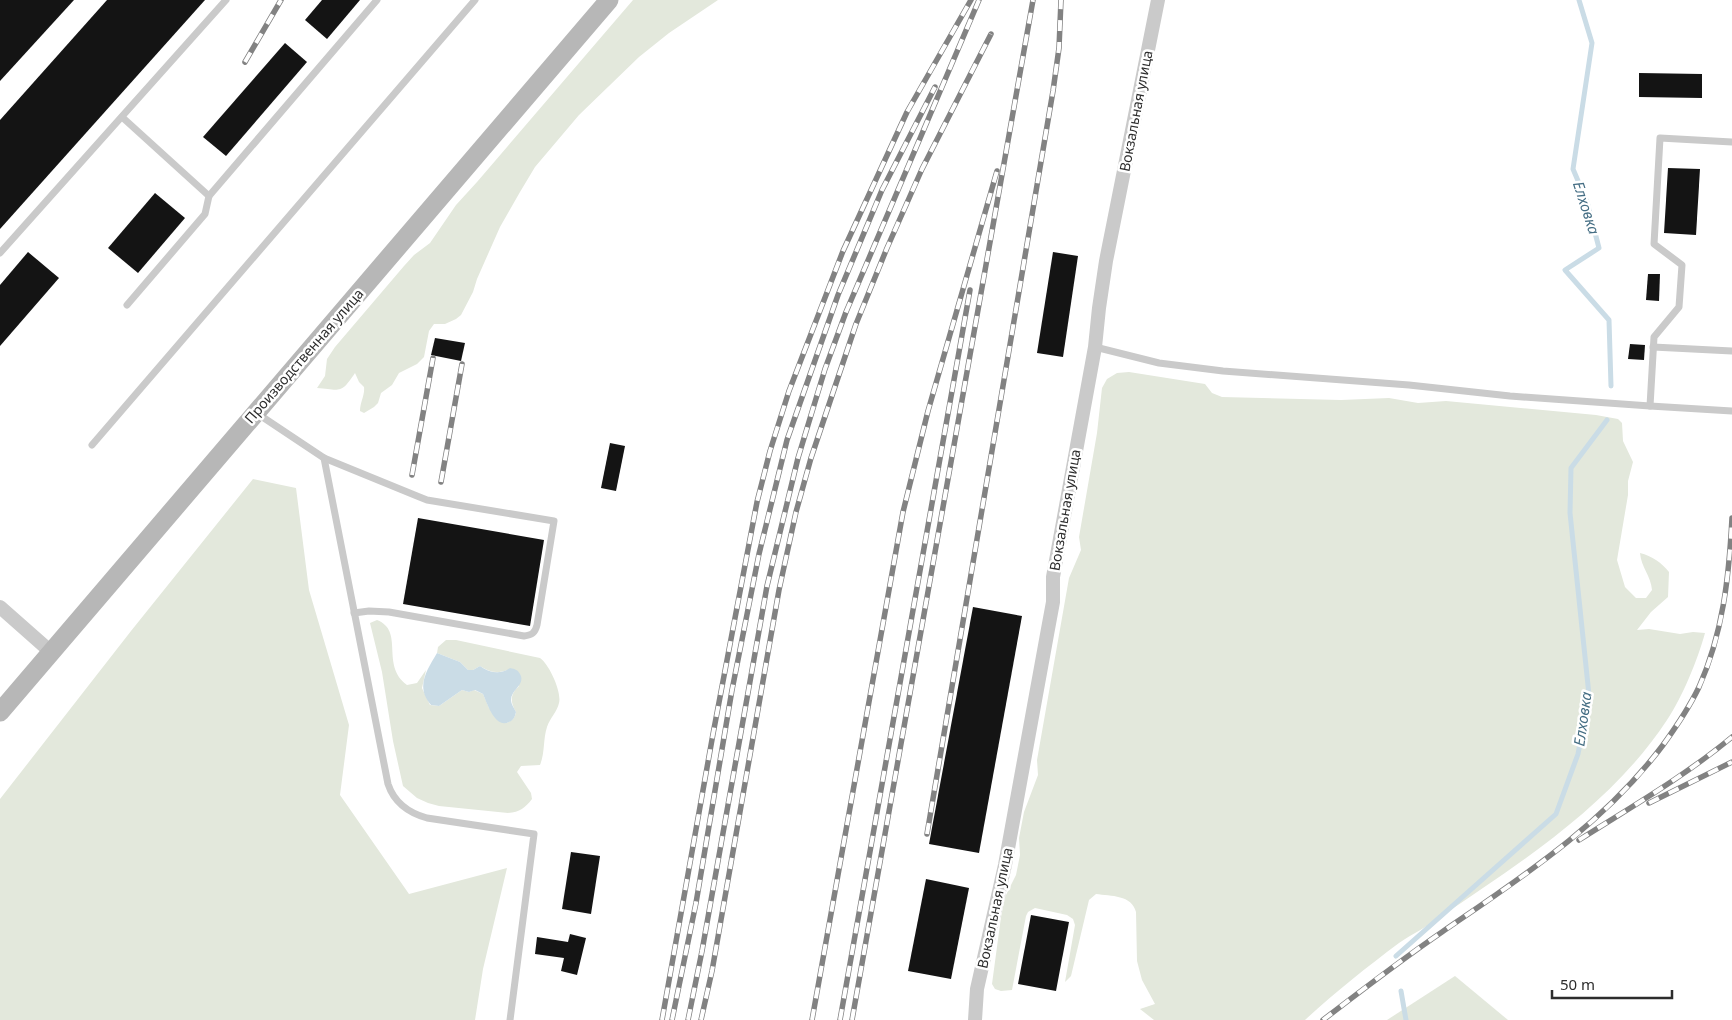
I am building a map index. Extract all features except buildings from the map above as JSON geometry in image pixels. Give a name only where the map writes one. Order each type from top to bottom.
[{"type":"main road","name":"Производственная улица","points":[[0,712],[609,0]]},
{"type":"street","name":"Вокзальная улица","points":[[975,1020],[978,989],[1005,865],[1048,630],[1059,537],[1095,347],[1106,261],[1158,0]]},
{"type":"street","points":[[0,607],[51,652]]},
{"type":"lane","points":[[0,253],[226,0]]},
{"type":"lane","points":[[127,305],[205,214],[209,196],[377,0]]},
{"type":"lane","points":[[92,445],[475,0]]},
{"type":"lane","points":[[122,117],[209,196]]},
{"type":"lane","points":[[1650,406],[1654,336],[1679,307],[1682,265],[1654,244],[1660,138],[1732,142]]},
{"type":"lane","points":[[1095,347],[1159,363],[1222,371],[1732,411]]},
{"type":"lane","points":[[1653,347],[1732,351]]},
{"type":"lane","points":[[255,413],[324,458],[427,500],[554,521],[537,625],[535,632],[530,635],[524,636],[390,612],[369,611],[354,613]]},
{"type":"lane","points":[[324,458],[391,793],[397,801],[416,815],[534,834],[510,1020]]},
{"type":"shaded area","points":[[633,0],[718,0],[669,33],[639,57],[579,115],[535,167],[500,227],[473,292],[461,315],[445,324],[434,324],[429,331],[424,357],[417,364],[399,373],[392,385],[381,393],[378,403],[374,407],[364,413],[360,411],[364,387],[359,382],[355,373],[343,388],[336,390],[317,388],[325,376],[327,359],[335,347],[414,255],[430,243],[456,205]]},
{"type":"shaded area","points":[[1129,372],[1205,384],[1212,393],[1222,397],[1341,400],[1389,398],[1418,403],[1446,401],[1596,415],[1618,419],[1622,423],[1623,441],[1633,462],[1628,481],[1628,495],[1617,560],[1625,587],[1636,598],[1646,598],[1652,590],[1640,553],[1656,560],[1669,572],[1668,597],[1651,612],[1637,630],[1649,629],[1680,634],[1705,633],[1689,678],[1673,711],[1645,750],[1593,805],[1533,853],[1435,921],[1399,943],[1351,980],[1305,1020],[1154,1020],[1140,1009],[1155,1004],[1142,980],[1137,961],[1136,912],[1134,906],[1126,899],[1108,895],[1096,894],[1089,900],[1071,976],[1065,982],[1075,925],[1073,919],[1067,915],[1035,908],[1028,912],[1026,916],[1012,990],[1001,991],[995,989],[992,984],[1005,897],[1016,875],[1020,855],[1019,838],[1024,812],[1038,775],[1037,760],[1069,578],[1081,550],[1079,537],[1097,433],[1102,388],[1107,379],[1117,373]]},
{"type":"shaded area","points":[[253,479],[296,488],[309,590],[349,725],[340,795],[409,894],[507,868],[483,969],[475,1020],[0,1020],[0,799]]},
{"type":"shaded area","points":[[377,620],[385,625],[390,632],[393,659],[399,677],[407,685],[417,683],[426,670],[422,688],[430,705],[439,706],[462,690],[469,692],[474,690],[483,694],[489,708],[506,723],[513,719],[516,714],[512,698],[519,686],[507,670],[493,672],[480,666],[473,670],[468,670],[460,662],[437,653],[438,647],[446,640],[456,640],[540,658],[544,661],[557,686],[559,703],[547,727],[540,765],[521,766],[517,772],[531,793],[532,799],[519,811],[508,813],[439,806],[417,798],[403,786],[393,741],[382,672],[370,623]]},
{"type":"shaded area","points":[[1455,976],[1508,1020],[1387,1020]]},
{"type":"water","points":[[437,653],[460,662],[468,670],[473,670],[480,666],[495,672],[502,672],[510,668],[515,669],[520,674],[521,681],[511,700],[516,712],[513,719],[504,723],[496,719],[489,709],[483,694],[475,690],[469,692],[462,690],[439,706],[431,705],[426,698],[423,685],[426,672]]},
{"type":"waterway","name":"Елховка","points":[[1579,0],[1592,43],[1573,169],[1587,202],[1599,248],[1565,270],[1609,320],[1611,386]]},
{"type":"waterway","name":"Елховка","points":[[1396,956],[1556,814],[1578,754],[1589,695],[1570,513],[1571,468],[1607,420]]},
{"type":"waterway","name":"Елховка","points":[[1401,991],[1406,1020]]},
{"type":"railway","points":[[245,62],[281,0]]},
{"type":"railway","points":[[662,1020],[757,502],[770,451],[789,391],[843,251],[907,112],[971,0]]},
{"type":"railway","points":[[688,1020],[767,586],[798,458],[825,369],[846,312],[979,0]]},
{"type":"railway","points":[[852,1020],[1033,0]]},
{"type":"railway","points":[[927,834],[1053,91],[1059,48],[1061,0]]},
{"type":"railway","points":[[701,1020],[712,971],[779,590],[796,512],[811,458],[856,324],[887,248],[922,169],[991,34]]},
{"type":"railway","points":[[672,1020],[696,903],[732,690],[759,554],[787,440],[838,295],[882,190],[935,87]]},
{"type":"railway","points":[[812,1020],[903,512],[928,411],[997,171]]},
{"type":"railway","points":[[840,1020],[970,290]]},
{"type":"railway","points":[[412,475],[433,358]]},
{"type":"railway","points":[[441,482],[462,364]]},
{"type":"railway","points":[[1323,1020],[1412,953],[1502,891],[1560,848],[1588,825],[1640,774],[1682,717],[1695,695],[1707,667],[1714,646],[1727,583],[1732,518]]},
{"type":"railway","points":[[1579,840],[1677,778],[1732,737]]},
{"type":"railway","points":[[1649,803],[1732,762]]}]
